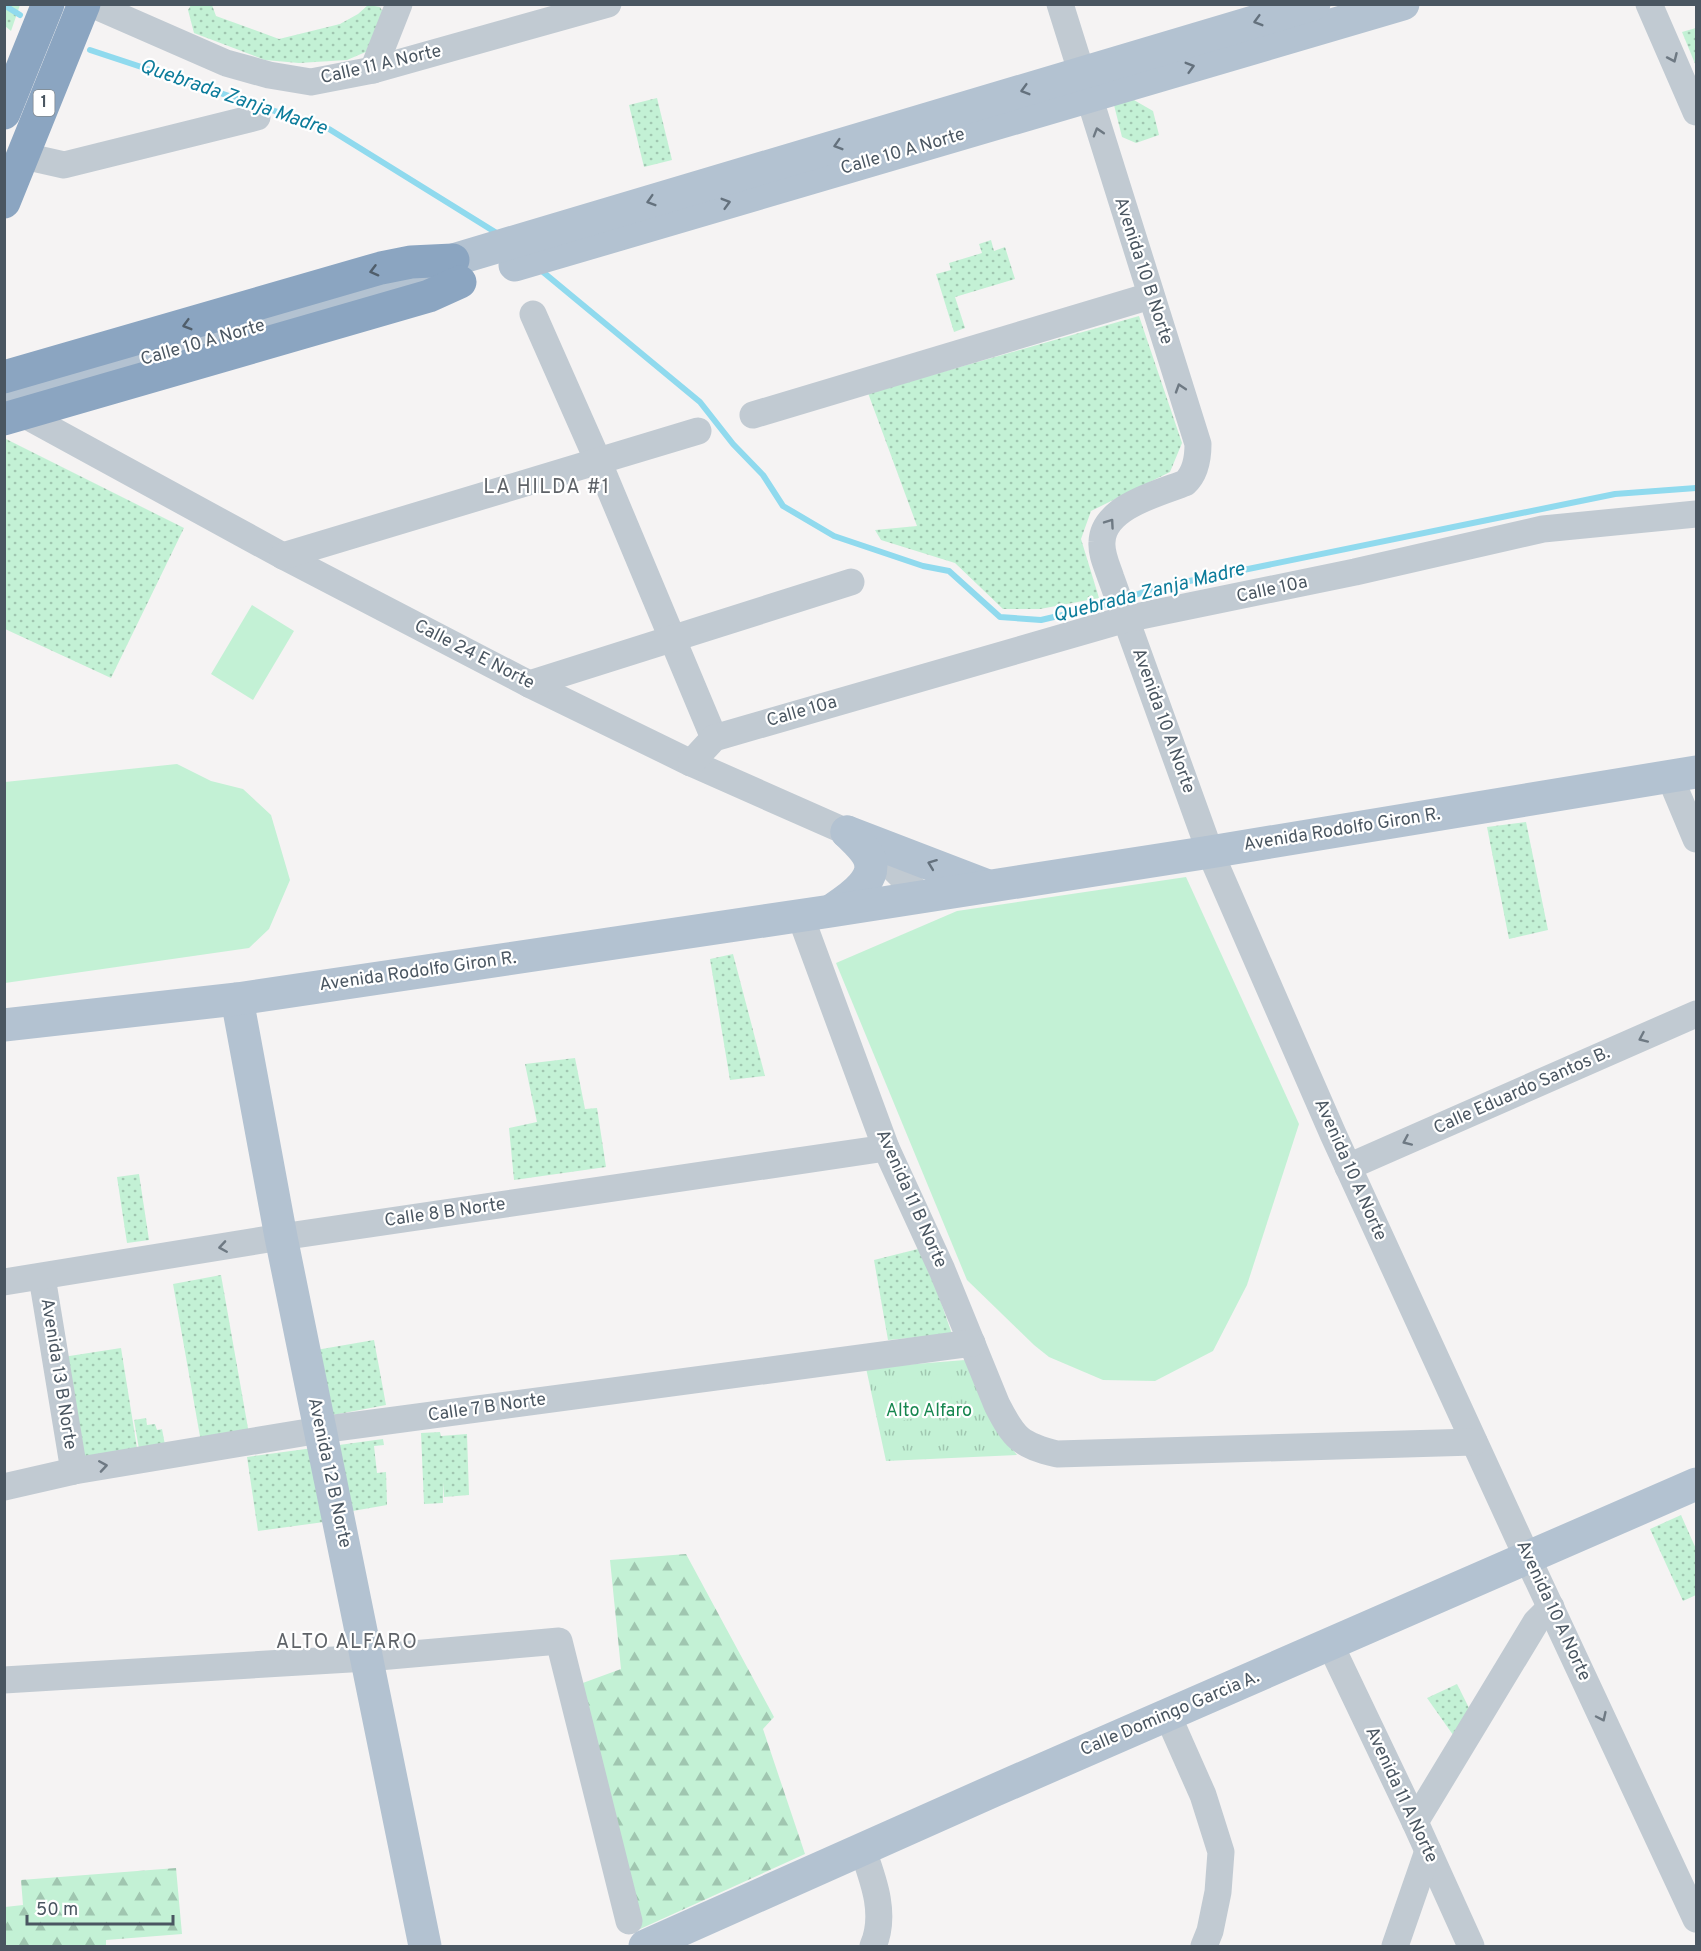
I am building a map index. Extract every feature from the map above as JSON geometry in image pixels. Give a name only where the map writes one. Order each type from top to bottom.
[{"type":"highway","name":"1","points":[[4,113],[48,4]]},
{"type":"highway","points":[[14,150],[12,137],[51,38],[65,16],[78,4]]},
{"type":"highway","name":"1","points":[[4,202],[14,150],[84,4]]},
{"type":"highway","points":[[10,397],[381,268],[411,262],[456,271]]},
{"type":"main road","name":"Calle 10 A Norte","points":[[1084,85],[1314,4]]},
{"type":"main road","name":"Calle 10 A Norte","points":[[10,397],[456,271],[1084,85],[1403,4]]},
{"type":"main road","name":"Avenida Rodolfo Giron R.","points":[[4,1025],[237,999],[815,913],[1210,852],[1683,774]]},
{"type":"main road","points":[[847,832],[986,885]]},
{"type":"main road","points":[[815,913],[860,890],[866,882],[870,869],[869,856],[847,832]]},
{"type":"main road","name":"Avenida 12 B Norte","points":[[237,999],[281,1237],[425,1947]]},
{"type":"main road","name":"Calle Domingo Garcia A.","points":[[637,1934],[862,1848],[1696,1484]]},
{"type":"street","name":"Calle 11 A Norte","points":[[92,4],[226,63],[268,75],[311,82],[374,70],[608,4]]},
{"type":"street","points":[[374,70],[399,4]]},
{"type":"street","name":"Avenida 10 B Norte","points":[[1060,4],[1198,444]]},
{"type":"street","points":[[1649,4],[1696,112]]},
{"type":"street","points":[[14,150],[64,165],[257,117]]},
{"type":"street","points":[[753,415],[1150,296]]},
{"type":"street","points":[[533,314],[674,639],[714,738],[691,763]]},
{"type":"street","name":"Calle 24 E Norte","points":[[10,397],[283,556],[529,684],[691,763],[847,832],[893,868],[921,896]]},
{"type":"street","points":[[283,556],[698,431]]},
{"type":"street","name":"Avenida 10 A Norte","points":[[1198,444],[1198,457],[1190,479],[1133,504],[1110,521],[1102,542],[1111,578],[1210,852],[1348,1167],[1696,1919]]},
{"type":"street","name":"Calle 10a","points":[[714,738],[1124,614],[1355,572],[1543,529],[1696,514]]},
{"type":"street","points":[[529,684],[850,582]]},
{"type":"street","points":[[1683,774],[1696,839]]},
{"type":"street","name":"Avenida 11 B Norte","points":[[815,913],[886,1148],[942,1270],[997,1405],[1006,1423],[1019,1440],[1034,1448],[1057,1454],[1474,1442]]},
{"type":"street","name":"Calle Eduardo Santos B.","points":[[1348,1167],[1696,1014]]},
{"type":"street","name":"Calle 8 B Norte","points":[[4,1281],[42,1277],[281,1237],[886,1148]]},
{"type":"street","name":"Avenida 13 B Norte","points":[[42,1277],[74,1471]]},
{"type":"street","name":"Calle 7 B Norte","points":[[4,1487],[74,1471],[320,1430],[972,1343]]},
{"type":"street","points":[[1415,1822],[1536,1622],[1551,1607]]},
{"type":"street","points":[[4,1680],[366,1658],[559,1641],[637,1934]]},
{"type":"street","name":"Avenida 11 A Norte","points":[[1330,1644],[1415,1822],[1471,1947]]},
{"type":"street","points":[[1168,1716],[1203,1795],[1221,1852],[1218,1892],[1204,1947]]},
{"type":"street","points":[[862,1848],[874,1881],[879,1911],[873,1947]]},
{"type":"street","points":[[1395,1947],[1428,1851]]},
{"type":"green space","points":[[4,5],[20,5],[11,31],[5,26]]},
{"type":"green space","points":[[191,5],[212,5],[216,16],[279,39],[340,24],[358,14],[368,5],[380,7],[385,16],[368,51],[347,60],[299,63],[265,60],[194,33],[188,10]]},
{"type":"green space","points":[[1696,28],[1696,66],[1682,32]]},
{"type":"green space","points":[[1127,96],[1153,111],[1159,135],[1136,143],[1122,137],[1113,101]]},
{"type":"green space","points":[[657,98],[672,160],[644,167],[629,105]]},
{"type":"green space","points":[[991,240],[994,251],[1005,247],[1015,279],[955,297],[965,328],[954,332],[936,274],[951,270],[949,263],[982,253],[979,244]]},
{"type":"green space","points":[[1139,316],[1182,443],[1170,472],[1091,511],[1081,539],[1099,598],[1040,609],[1003,609],[955,563],[881,540],[875,530],[917,526],[868,393]]},
{"type":"green space","points":[[4,438],[184,528],[111,678],[5,629]]},
{"type":"green space","points":[[252,605],[294,631],[253,700],[211,674]]},
{"type":"green space","points":[[177,764],[211,781],[243,789],[271,815],[290,880],[269,929],[249,948],[5,983],[5,782]]},
{"type":"green space","points":[[1526,822],[1548,930],[1509,939],[1487,827]]},
{"type":"green space","points":[[1186,877],[1299,1124],[1247,1285],[1213,1351],[1155,1381],[1103,1380],[1049,1357],[967,1280],[836,963],[957,911]]},
{"type":"green space","points":[[733,954],[765,1076],[730,1080],[710,959]]},
{"type":"green space","points":[[575,1058],[585,1109],[597,1108],[606,1167],[514,1180],[509,1128],[537,1122],[525,1064]]},
{"type":"green space","points":[[139,1174],[149,1240],[127,1243],[117,1177]]},
{"type":"green space","points":[[922,1248],[952,1334],[888,1340],[874,1260]]},
{"type":"green space","points":[[221,1275],[249,1434],[201,1442],[173,1284]]},
{"type":"green space","points":[[374,1340],[386,1405],[328,1416],[316,1350]]},
{"type":"green space","points":[[121,1348],[137,1448],[80,1457],[63,1357]]},
{"type":"green space","name":"Alto Alfaro","points":[[965,1360],[996,1429],[1017,1455],[886,1461],[866,1368]]},
{"type":"green space","points":[[947,1373],[954,1411],[883,1424],[876,1386]]},
{"type":"green space","points":[[146,1418],[147,1425],[155,1424],[157,1430],[162,1429],[165,1445],[139,1449],[134,1420]]},
{"type":"green space","points":[[440,1432],[441,1436],[467,1434],[469,1495],[444,1497],[443,1482],[443,1503],[424,1504],[421,1433]]},
{"type":"green space","points":[[383,1439],[384,1445],[374,1446],[377,1473],[386,1472],[387,1505],[347,1512],[339,1445]]},
{"type":"green space","points":[[313,1448],[324,1522],[258,1531],[247,1457]]},
{"type":"green space","points":[[1681,1515],[1696,1549],[1696,1595],[1683,1601],[1650,1529]]},
{"type":"green space","points":[[686,1554],[774,1717],[763,1729],[805,1854],[640,1929],[580,1684],[621,1669],[610,1560]]},
{"type":"green space","points":[[1457,1684],[1474,1718],[1458,1742],[1427,1698]]},
{"type":"green space","points":[[176,1868],[182,1934],[106,1940],[106,1946],[6,1946],[5,1907],[23,1905],[21,1880]]},
{"type":"waterway","name":"Quebrada Zanja Madre","points":[[4,5],[20,15]]},
{"type":"waterway","name":"Quebrada Zanja Madre","points":[[90,50],[329,129],[495,232]]},
{"type":"waterway","name":"Quebrada Zanja Madre","points":[[543,272],[700,402],[733,444],[763,475],[783,506],[834,536],[923,566],[949,571],[1000,617],[1041,620],[1114,603]]},
{"type":"waterway","name":"Quebrada Zanja Madre","points":[[1127,598],[1155,588],[1615,494],[1696,488]]},
{"type":"district","name":"LA HILDA #1","points":[[547,488]]},
{"type":"district","name":"ALTO ALFARO","points":[[347,1643]]}]
